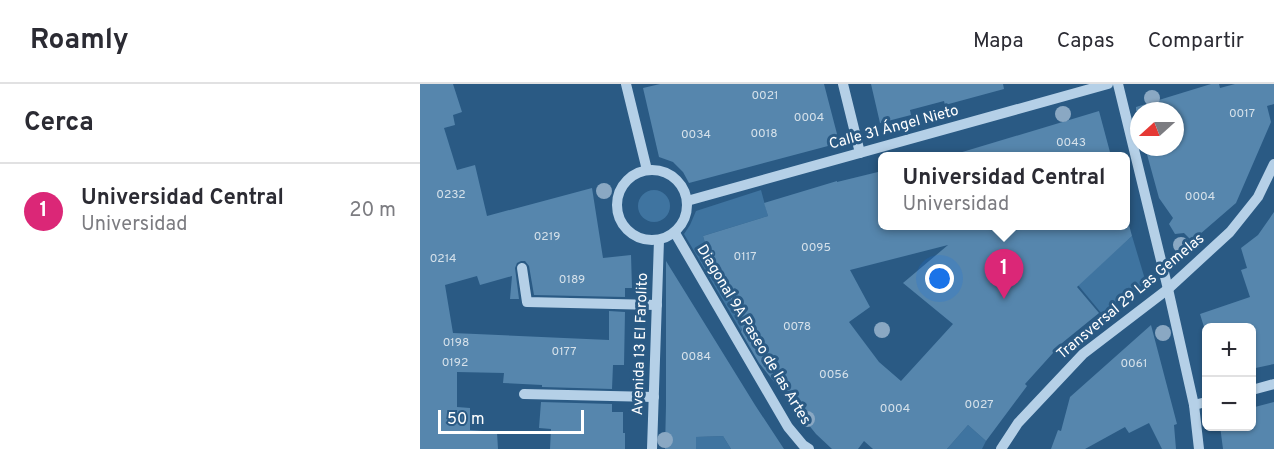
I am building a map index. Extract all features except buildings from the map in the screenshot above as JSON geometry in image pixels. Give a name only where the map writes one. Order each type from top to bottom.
[{"type":"street","points":[[626,84],[647,170]]},
{"type":"street","points":[[843,84],[860,153]]},
{"type":"street","name":"Calle 31 Ángel Nieto","points":[[687,201],[1108,84]]},
{"type":"street","points":[[1118,84],[1194,405],[1198,449]]},
{"type":"street","name":"Transversal 29 Las Gemelas","points":[[1001,449],[1018,423],[1083,354],[1168,289],[1230,232],[1258,197],[1274,164]]},
{"type":"street","points":[[647,170],[669,174],[684,190],[687,201],[687,210],[681,226],[675,232],[659,240],[650,241],[632,235],[620,220],[617,211],[619,192],[624,184],[638,173],[647,170]]},
{"type":"street","name":"Diagonal 9A Paseo de las Artes","points":[[675,232],[788,427],[809,449]]},
{"type":"street","name":"Avenida 13 El Farolito","points":[[652,449],[659,240]]},
{"type":"street","points":[[522,268],[527,302],[657,305]]},
{"type":"street","points":[[1256,389],[1274,384]]},
{"type":"street","points":[[524,394],[654,397]]},
{"type":"street","points":[[1194,405],[1202,403]]},
{"type":"shaded area","points":[[654,190],[665,195],[670,206],[665,217],[654,222],[643,217],[638,206],[643,195]]},
{"type":"shaded area","points":[[761,190],[768,216],[703,236],[716,281],[723,279],[739,322],[745,320],[741,331],[684,234],[696,211]]},
{"type":"shaded area","points":[[1132,236],[1144,276],[1143,283],[1102,314],[1078,285]]},
{"type":"shaded area","points":[[968,425],[986,441],[982,449],[947,449]]},
{"type":"shaded area","points":[[723,436],[731,449],[696,449],[696,437]]},
{"type":"place","name":"Universidad Central","points":[[1004,299]]}]
